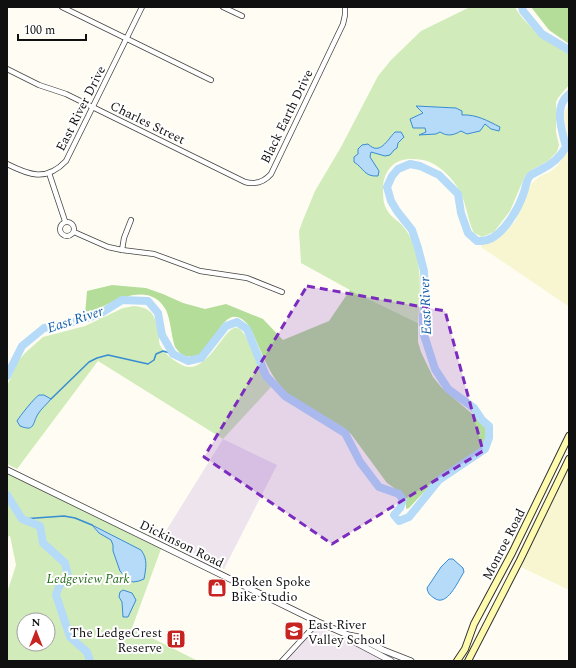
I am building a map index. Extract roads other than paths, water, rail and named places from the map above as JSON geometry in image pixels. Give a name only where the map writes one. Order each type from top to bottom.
[{"type":"main road","name":"Monroe Road","points":[[457,661],[465,649],[474,624],[512,552],[569,436]]},
{"type":"main road","name":"Monroe Road","points":[[468,661],[520,560],[569,459]]},
{"type":"street","points":[[64,7],[211,80]]},
{"type":"street","name":"East River Drive","points":[[49,173],[56,170],[66,161],[142,7]]},
{"type":"street","points":[[223,7],[242,16]]},
{"type":"street","name":"Black Earth Drive","points":[[213,166],[249,183],[261,182],[271,174],[343,24],[346,7]]},
{"type":"street","name":"Charles Street","points":[[7,69],[39,85],[60,91],[213,166]]},
{"type":"street","points":[[7,164],[27,174],[40,175],[49,173],[65,221]]},
{"type":"street","points":[[122,250],[124,238],[131,220]]},
{"type":"street","points":[[65,221],[71,222],[74,226],[74,232]]},
{"type":"street","points":[[65,221],[61,224],[61,233],[66,236],[71,235],[74,232]]},
{"type":"street","points":[[74,232],[96,242],[122,250],[154,254],[200,271],[247,278],[282,292]]},
{"type":"street","name":"Dickinson Road","points":[[7,470],[318,622],[348,635],[358,637],[383,650],[411,661]]},
{"type":"street","points":[[282,661],[318,622]]},
{"type":"street","name":"Dickinson Road","points":[[348,635],[356,642],[391,661]]},
{"type":"water","points":[[416,106],[456,108],[462,111],[462,115],[477,117],[500,127],[499,131],[491,129],[485,124],[480,131],[467,134],[461,131],[451,135],[446,135],[440,132],[436,134],[419,135],[426,132],[425,128],[413,128],[410,119],[423,113]]},
{"type":"water","points":[[395,132],[401,132],[404,137],[398,143],[397,148],[390,155],[385,156],[371,152],[370,157],[379,171],[378,176],[367,174],[354,162],[354,157],[358,154],[358,149],[362,145],[368,144],[372,147],[380,148]]},
{"type":"water","points":[[39,395],[44,395],[51,399],[39,412],[34,424],[31,427],[25,428],[20,426],[17,421]]},
{"type":"water","points":[[92,525],[141,550],[146,560],[144,579],[133,582],[127,579],[120,571],[111,540],[99,533]]},
{"type":"water","points":[[449,559],[453,559],[463,568],[464,572],[448,597],[439,600],[430,595],[427,588],[441,567]]},
{"type":"water","points":[[123,590],[132,593],[136,600],[128,617],[123,617],[122,602],[119,597],[120,592]]},
{"type":"waterway","name":"East River","points":[[522,7],[523,11],[542,34],[569,50]]},
{"type":"waterway","name":"East River","points":[[7,376],[22,346],[44,328],[66,324],[98,315],[122,300],[148,301],[158,313],[162,335],[173,354],[188,361],[201,358],[226,326],[237,322],[247,329],[266,376],[285,396],[345,433],[360,462],[379,487],[399,494],[403,500],[400,508],[394,515],[399,521],[409,517],[439,480],[485,449],[489,438],[489,426],[482,420],[474,408],[448,389],[435,369],[423,332],[425,299],[424,271],[418,248],[412,230],[391,201],[387,187],[392,176],[398,169],[410,164],[420,166],[439,175],[458,194],[461,213],[468,233],[477,241],[486,240],[493,237],[499,233],[510,220],[522,198],[529,177],[553,162],[559,157],[566,147],[561,126],[560,112],[561,105],[569,94]]},
{"type":"waterway","points":[[51,399],[89,362],[97,358],[108,355],[148,364],[154,360],[156,354],[163,351],[173,354]]},
{"type":"waterway","name":"East River","points":[[7,495],[22,519],[40,526],[43,543],[65,563],[68,576],[59,586],[56,595],[70,637],[87,652],[90,661]]},
{"type":"waterway","points":[[22,519],[64,516],[75,518],[92,525]]},
{"type":"place","name":"Broken Spoke Bike Studio","points":[[217,588]]},
{"type":"place","name":"East River Valley School","points":[[294,631]]},
{"type":"place","name":"The LedgeCrest Reserve","points":[[176,639]]},
{"type":"park label","name":"Ledgeview Park","points":[[88,578]]}]
